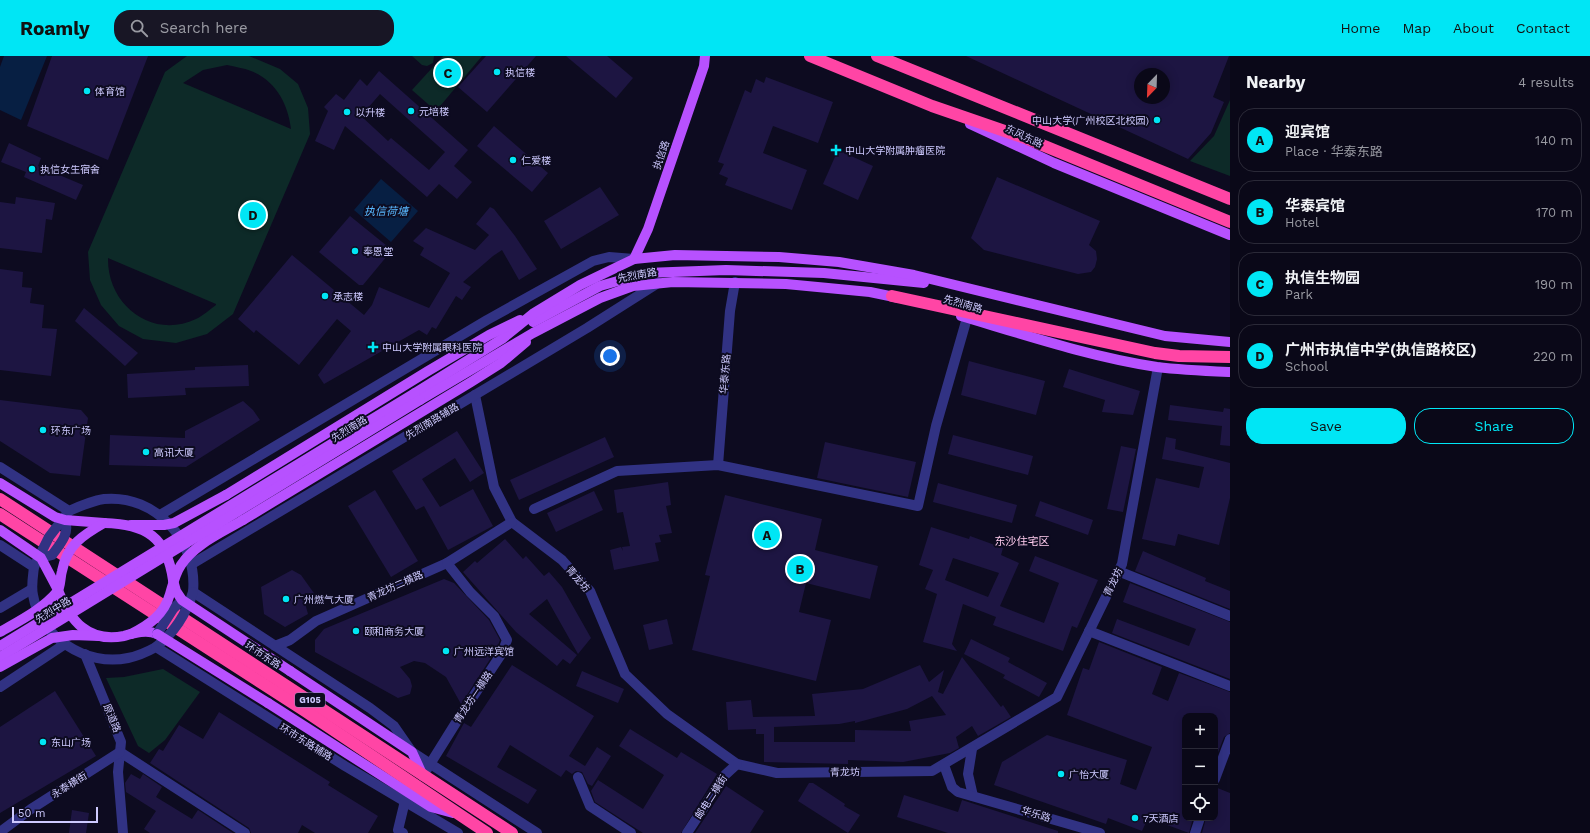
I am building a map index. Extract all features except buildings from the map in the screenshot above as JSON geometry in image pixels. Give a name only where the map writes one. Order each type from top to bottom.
[{"type":"highway","name":"东风东路","points":[[810,56],[932,106]]},
{"type":"highway","name":"东风东路","points":[[877,56],[1230,199]]},
{"type":"highway","points":[[932,106],[1025,138],[1230,222]]},
{"type":"highway","points":[[892,296],[1135,350],[1179,356],[1230,357]]},
{"type":"highway","name":"环市东路","points":[[0,499],[512,833]]},
{"type":"highway","name":"G105","points":[[0,514],[305,711],[487,833]]},
{"type":"main road","name":"执信路","points":[[634,259],[648,229],[704,66],[705,56]]},
{"type":"main road","name":"东风东路","points":[[932,106],[1054,163],[1230,235]]},
{"type":"main road","name":"先烈南路","points":[[418,397],[502,339],[534,313],[580,285],[634,259],[675,255],[807,259],[873,267],[963,287],[1165,336],[1230,342]]},
{"type":"main road","name":"先烈南路","points":[[502,339],[600,286],[646,273],[726,270],[824,273],[963,287]]},
{"type":"main road","name":"先烈南路","points":[[114,582],[418,397],[534,333],[617,290],[633,286],[658,283],[735,282],[811,285],[892,296],[1103,356],[1158,367],[1230,372]]},
{"type":"main road","points":[[0,483],[55,517],[67,516],[104,523],[131,525],[169,524],[188,517],[489,335],[534,313]]},
{"type":"main road","points":[[131,634],[150,623],[161,612],[168,600],[173,580],[181,565],[192,552],[501,363],[525,344],[534,333]]},
{"type":"main road","points":[[0,632],[32,613],[58,590],[64,563],[70,549],[84,534],[104,523]]},
{"type":"main road","points":[[131,525],[151,535],[163,548],[171,566],[176,591],[182,600],[412,752],[423,776]]},
{"type":"main road","points":[[0,530],[41,558],[58,590],[64,605],[76,623],[85,630],[99,636]]},
{"type":"main road","name":"先烈中路","points":[[0,646],[114,582]]},
{"type":"main road","name":"先烈中路","points":[[0,657],[114,582]]},
{"type":"main road","points":[[0,667],[52,638],[74,635],[116,637],[146,632],[157,634],[431,807],[459,815]]},
{"type":"street","points":[[160,515],[487,320],[593,261],[610,256],[634,259]]},
{"type":"street","name":"华泰东路","points":[[718,465],[730,311],[735,282]]},
{"type":"street","name":"先烈南路辅路","points":[[192,564],[587,328],[658,283]]},
{"type":"street","points":[[534,509],[617,471],[718,465],[918,506],[936,426],[967,318]]},
{"type":"street","name":"青龙坊","points":[[475,395],[482,420],[494,487],[512,522],[562,560],[590,592],[625,674],[667,714],[737,764],[777,773],[932,771],[972,749],[1057,697],[1122,564],[1158,367]]},
{"type":"street","points":[[0,467],[67,516],[68,528],[66,534],[52,555],[41,558]]},
{"type":"street","points":[[226,494],[243,520]]},
{"type":"street","points":[[104,499],[118,499],[146,506],[160,515],[178,533],[192,564],[193,592],[186,612],[176,629],[156,647],[145,653],[127,658],[107,660],[85,654],[65,644],[53,634],[42,620],[35,604],[32,589],[34,567],[49,538],[67,516],[86,503],[104,499]]},
{"type":"street","name":"青龙坊二横路","points":[[275,646],[290,640],[316,621],[447,563],[512,522]]},
{"type":"street","points":[[0,545],[34,567]]},
{"type":"street","name":"青龙坊一横路","points":[[423,776],[460,716],[502,653],[507,640],[494,616],[470,592],[447,563]]},
{"type":"street","points":[[1118,571],[1230,616]]},
{"type":"street","points":[[0,608],[32,589]]},
{"type":"street","points":[[193,592],[388,721],[400,732],[412,752],[537,833]]},
{"type":"street","points":[[157,634],[173,609],[182,600]]},
{"type":"street","points":[[1089,631],[1230,686]]},
{"type":"street","points":[[0,686],[65,644]]},
{"type":"street","name":"环市东路辅路","points":[[156,647],[345,766],[455,831]]},
{"type":"street","name":"原道路","points":[[85,654],[121,742],[118,772],[123,833]]},
{"type":"street","points":[[1218,771],[1230,739]]},
{"type":"street","points":[[972,749],[968,774],[973,796]]},
{"type":"street","points":[[120,752],[245,833]]},
{"type":"street","name":"永泰横街","points":[[0,832],[31,809],[120,752]]},
{"type":"street","name":"邮电二横街","points":[[687,833],[725,774],[737,764]]},
{"type":"street","name":"华乐路","points":[[944,764],[952,787],[958,792],[1100,833]]},
{"type":"street","points":[[578,777],[590,806],[631,833]]},
{"type":"street","points":[[408,781],[455,831]]},
{"type":"street","points":[[403,833],[398,830],[405,801],[431,807]]},
{"type":"street","points":[[1195,833],[1199,821]]},
{"type":"green space","points":[[187,56],[249,56],[280,69],[298,84],[308,108],[310,134],[233,314],[207,334],[176,343],[143,339],[119,326],[101,305],[90,280],[88,252],[165,72]],"holes":[[[227,65],[242,68],[260,75],[274,87],[284,102],[291,129],[183,83],[203,70]],[[108,258],[216,304],[216,305],[199,318],[180,324],[164,325],[149,321],[135,314],[124,303],[115,290],[110,275]]]},
{"type":"green space","points":[[412,56],[434,56],[433,63],[427,66],[422,65]]},
{"type":"green space","points":[[443,56],[482,56],[436,111],[412,90]]},
{"type":"green space","points":[[1230,100],[1230,176],[1190,161],[1214,136]]},
{"type":"green space","points":[[163,669],[200,692],[165,740],[149,753],[138,746],[106,678],[124,677]]},
{"type":"water","points":[[4,56],[47,56],[21,120],[0,110],[0,67]]},
{"type":"water","name":"执信荷塘","points":[[381,179],[418,211],[391,242],[354,210]]},
{"type":"place","name":"执信楼","points":[[497,72]]},
{"type":"place","name":"执信生物园","points":[[448,73]]},
{"type":"place","name":"体育馆","points":[[87,91]]},
{"type":"place","name":"元培楼","points":[[411,111]]},
{"type":"place","name":"以升楼","points":[[347,112]]},
{"type":"place","name":"中山大学(广州校区北校园)","points":[[1157,120]]},
{"type":"place","name":"中山大学附属肿瘤医院","points":[[836,150]]},
{"type":"place","name":"仁爱楼","points":[[513,160]]},
{"type":"place","name":"执信女生宿舍","points":[[32,169]]},
{"type":"place","name":"广州市执信中学(执信路校区)","points":[[253,215]]},
{"type":"place","name":"奉恩堂","points":[[355,251]]},
{"type":"place","name":"承志楼","points":[[325,296]]},
{"type":"place","name":"中山大学附属眼科医院","points":[[373,347]]},
{"type":"place","name":"环东广场","points":[[43,430]]},
{"type":"place","name":"高讯大厦","points":[[146,452]]},
{"type":"place","name":"迎宾馆","points":[[767,535]]},
{"type":"place","name":"华泰宾馆","points":[[800,569]]},
{"type":"place","name":"广州燃气大厦","points":[[286,599]]},
{"type":"place","name":"颐和商务大厦","points":[[356,631]]},
{"type":"place","name":"广州远洋宾馆","points":[[446,651]]},
{"type":"place","name":"东山广场","points":[[43,742]]},
{"type":"place","name":"广怡大厦","points":[[1061,774]]},
{"type":"place","name":"7天酒店","points":[[1135,818]]},
{"type":"district","name":"东沙住宅区","points":[[1022,541]]}]
